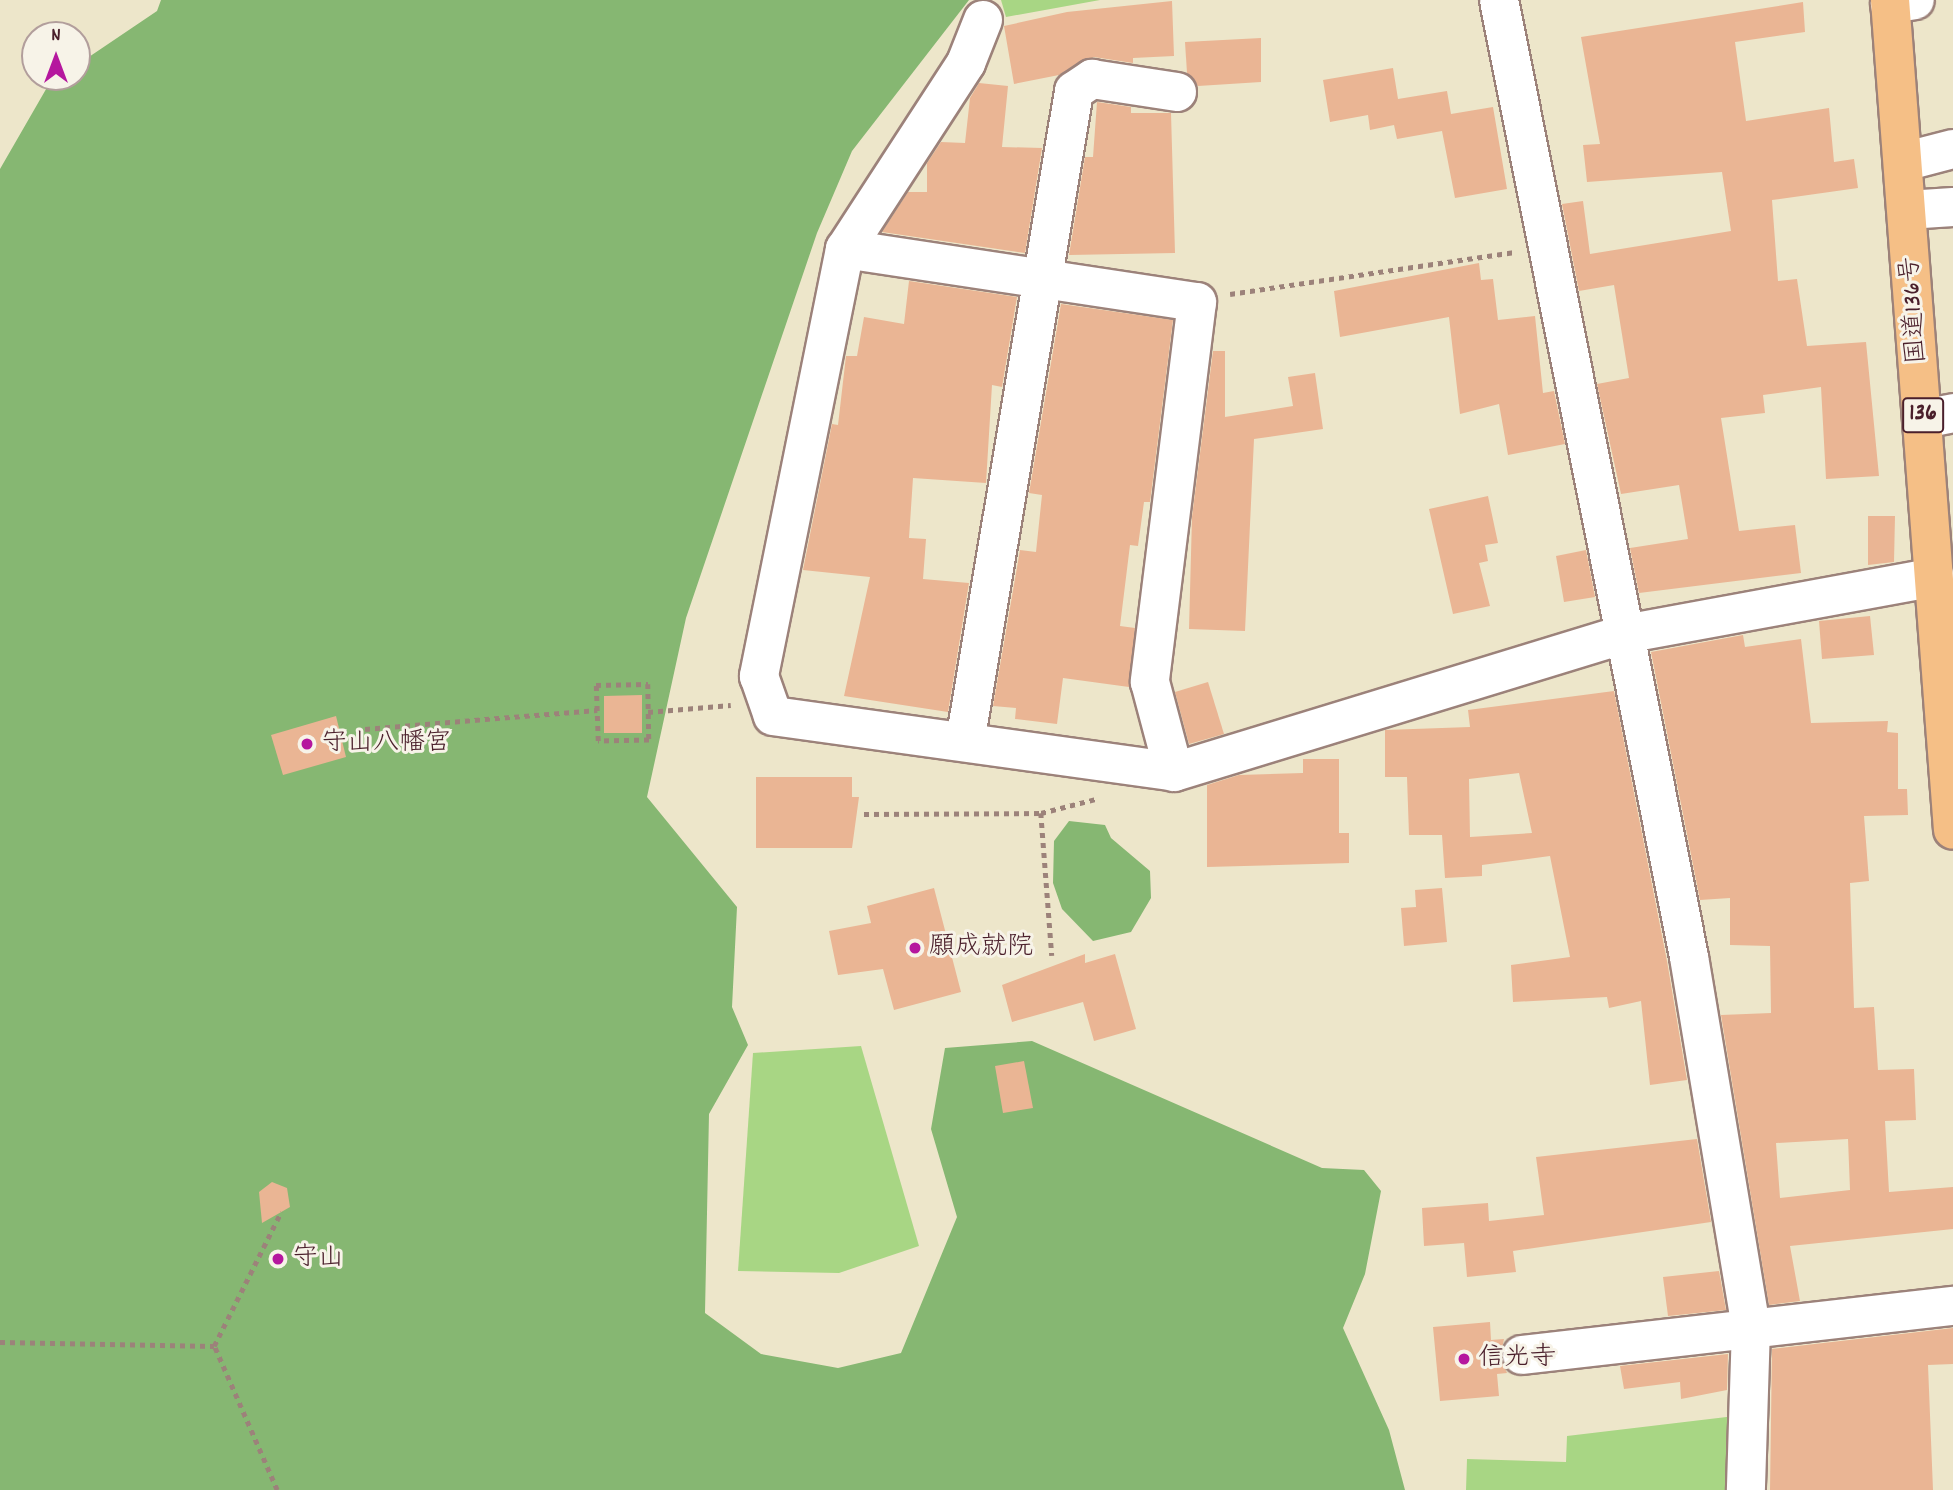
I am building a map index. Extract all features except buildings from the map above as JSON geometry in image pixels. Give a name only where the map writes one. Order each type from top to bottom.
[{"type":"highway","name":"国道136号","points":[[1899,1],[1903,162],[1907,210],[1938,416],[1935,577],[1953,830]]},
{"type":"street","points":[[1499,0],[1544,248],[1689,957],[1751,1327],[1746,1490]]},
{"type":"street","points":[[983,20],[965,63],[845,249],[759,676],[773,716],[965,742],[1123,770],[1174,772],[1625,634],[1935,577]]},
{"type":"street","points":[[965,742],[1080,82],[1177,92]]},
{"type":"street","points":[[1903,162],[1953,149]]},
{"type":"street","points":[[1907,210],[1953,207]]},
{"type":"street","points":[[845,249],[1046,275],[1194,299],[1199,309],[1150,682],[1174,772]]},
{"type":"street","points":[[1522,1355],[1953,1306]]},
{"type":"path","points":[[1194,299],[1544,248]]},
{"type":"path","points":[[648,684],[648,712],[649,740],[598,741],[596,685],[648,684]]},
{"type":"path","points":[[648,712],[716,707]]},
{"type":"path","points":[[365,730],[597,710]]},
{"type":"path","points":[[864,814],[1041,813],[1101,797]]},
{"type":"path","points":[[1041,813],[1052,956]]},
{"type":"path","points":[[214,1346],[281,1212]]},
{"type":"path","points":[[0,1342],[214,1346]]},
{"type":"path","points":[[214,1346],[277,1490]]},
{"type":"green space","points":[[161,0],[969,0],[852,151],[817,233],[686,618],[647,797],[737,907],[732,1007],[748,1045],[709,1114],[705,1313],[761,1354],[838,1368],[901,1353],[957,1217],[931,1129],[945,1048],[1032,1041],[1322,1168],[1364,1170],[1381,1191],[1365,1274],[1343,1328],[1389,1430],[1405,1490],[0,1490],[0,169],[45,91],[91,91],[91,56],[157,11]]},
{"type":"green space","points":[[1001,0],[1100,0],[1006,17]]},
{"type":"green space","points":[[1069,821],[1105,825],[1111,838],[1150,871],[1151,898],[1131,932],[1093,941],[1062,909],[1053,883],[1054,841]]},
{"type":"green space","points":[[861,1046],[919,1246],[839,1273],[738,1271],[753,1053]]},
{"type":"green space","points":[[1735,1416],[1730,1490],[1466,1490],[1467,1459],[1566,1462],[1567,1436]]},
{"type":"place","name":"守山八幡宮","points":[[307,744]]},
{"type":"place","name":"願成就院","points":[[915,948]]},
{"type":"place","name":"守山","points":[[278,1259]]},
{"type":"place","name":"信光寺","points":[[1464,1359]]}]
